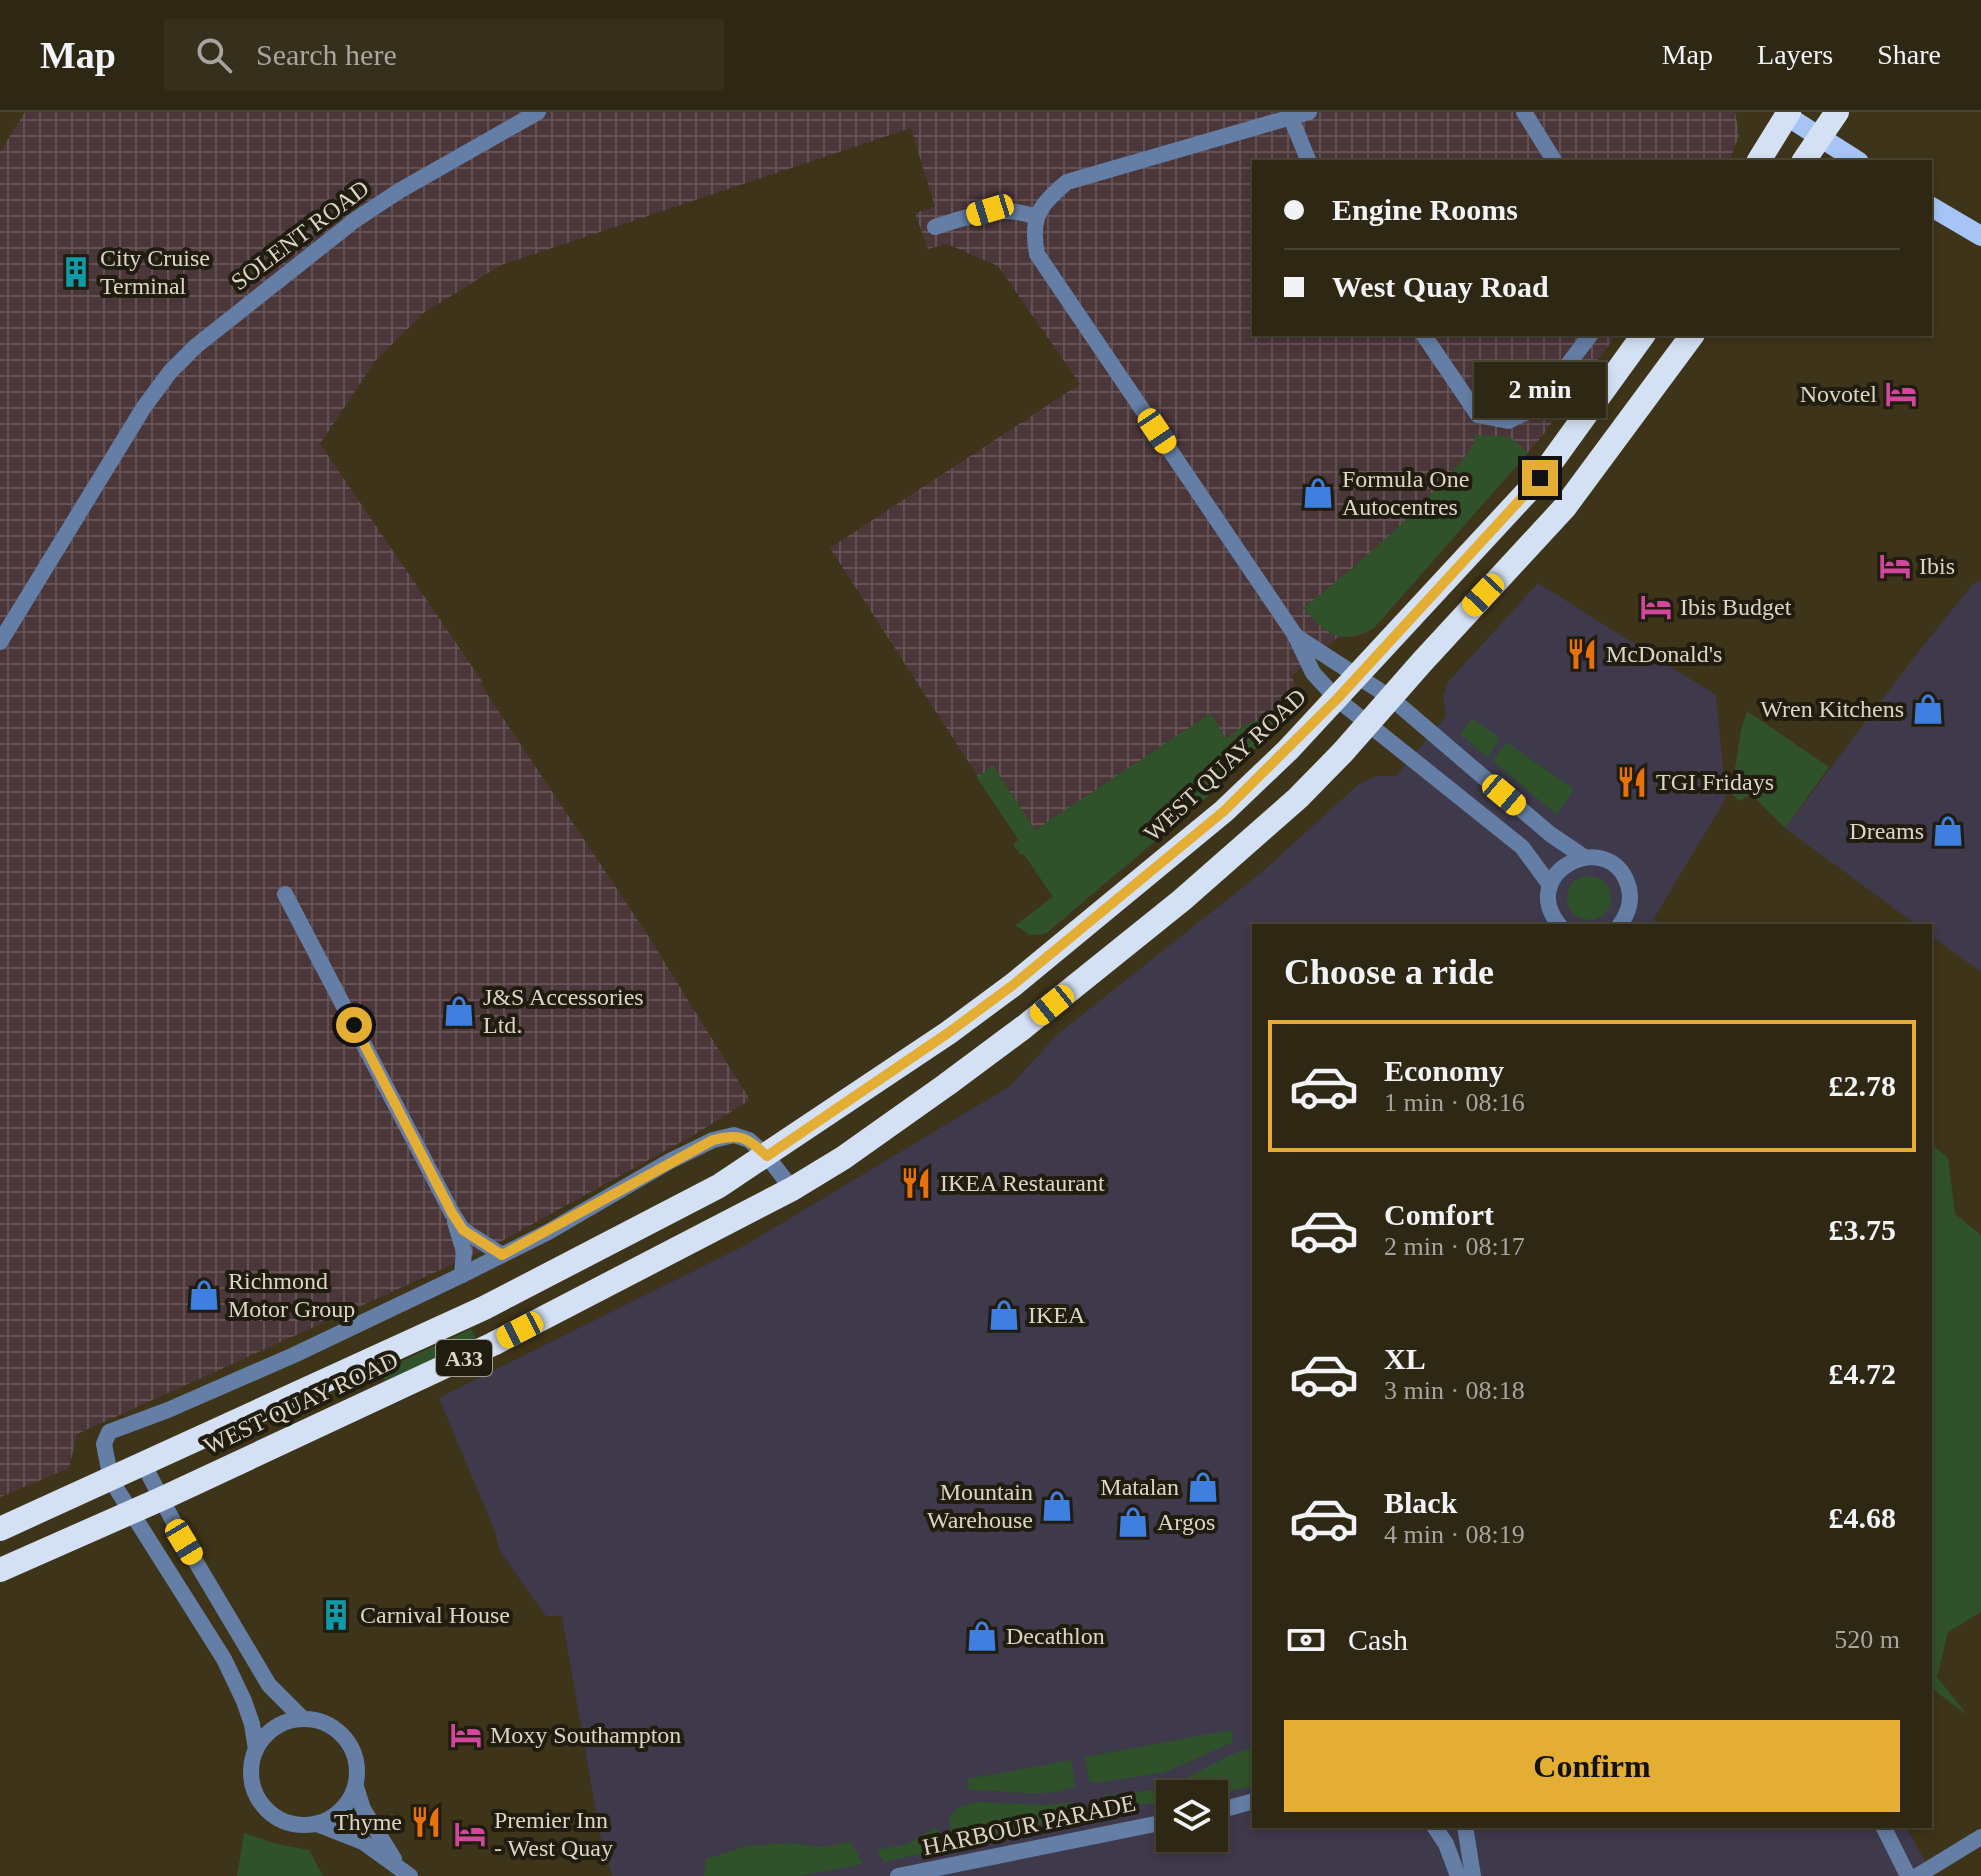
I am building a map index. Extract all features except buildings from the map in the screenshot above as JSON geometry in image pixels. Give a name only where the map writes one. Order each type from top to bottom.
[{"type":"highway","points":[[1804,160],[1837,112]]},
{"type":"highway","points":[[1759,160],[1786,113]]},
{"type":"highway","name":"WEST QUAY ROAD","points":[[0,1529],[484,1308],[719,1186],[948,1033],[1013,985],[1224,811],[1337,699],[1540,478],[1643,336]]},
{"type":"highway","name":"WEST QUAY ROAD","points":[[0,1570],[161,1499],[493,1344],[792,1189],[866,1141],[1024,1027],[1182,900],[1298,798],[1565,507],[1692,336]]},
{"type":"main road","points":[[1786,113],[1856,160]]},
{"type":"main road","points":[[1932,208],[1981,236]]},
{"type":"street","name":"SOLENT ROAD","points":[[0,642],[144,407],[170,372],[196,346],[355,220],[424,176],[538,112]]},
{"type":"street","points":[[1309,112],[1067,182],[1048,197],[1036,217],[1034,235],[1037,254],[1295,635],[1313,673],[1337,699],[1522,847],[1550,885]]},
{"type":"street","points":[[1524,112],[1554,160]]},
{"type":"street","points":[[1291,118],[1308,160]]},
{"type":"street","points":[[935,227],[990,210],[1015,209],[1036,217]]},
{"type":"street","points":[[1424,336],[1478,415],[1508,421],[1535,408],[1589,336]]},
{"type":"street","points":[[1295,635],[1391,698],[1550,834],[1584,857],[1604,859],[1623,875],[1630,898],[1626,922]]},
{"type":"street","points":[[1559,924],[1549,909],[1550,885],[1563,866],[1584,857]]},
{"type":"street","points":[[285,894],[452,1213],[463,1230],[502,1255]]},
{"type":"street","name":"WEST QUAY ROAD","points":[[111,1480],[104,1444],[109,1432],[204,1395],[462,1275],[713,1140],[734,1135],[749,1140],[767,1156],[792,1189]]},
{"type":"street","points":[[452,1213],[464,1252],[462,1275]]},
{"type":"street","points":[[144,1465],[184,1542],[269,1685],[303,1719]]},
{"type":"street","points":[[111,1480],[224,1659],[244,1701],[256,1750]]},
{"type":"street","points":[[356,1787],[342,1810],[317,1824],[299,1826],[282,1821],[258,1799],[251,1770],[256,1750],[264,1737],[275,1728],[303,1719],[328,1724],[341,1734],[351,1746],[357,1762],[356,1787],[363,1809],[404,1870]]},
{"type":"street","points":[[1228,1808],[1252,1802]]},
{"type":"street","points":[[317,1824],[356,1839],[404,1870]]},
{"type":"street","name":"HARBOUR PARADE","points":[[898,1876],[1156,1824]]},
{"type":"street","points":[[1435,1828],[1446,1844],[1458,1876]]},
{"type":"street","points":[[1465,1828],[1473,1876]]},
{"type":"street","points":[[1884,1828],[1908,1876]]},
{"type":"street","points":[[1917,1876],[1981,1837]]},
{"type":"shaded area","points":[[25,112],[1735,112],[1739,135],[1730,160],[1252,160],[1252,336],[1616,336],[1543,435],[1374,628],[1358,636],[1337,638],[1292,676],[1294,708],[1219,787],[1045,934],[1029,935],[1016,925],[1053,897],[1024,854],[1021,855],[1013,844],[1019,840],[830,548],[1080,384],[998,266],[947,244],[928,249],[915,213],[935,207],[911,128],[501,265],[425,312],[375,361],[320,444],[482,681],[483,688],[647,934],[750,1100],[699,1132],[491,1247],[77,1434],[69,1468],[0,1497],[0,152]]},
{"type":"shaded area","points":[[1981,581],[1981,972],[1932,936],[1932,924],[1915,924],[1785,828],[1973,584]]},
{"type":"shaded area","points":[[1538,583],[1716,695],[1726,798],[1654,918],[1656,924],[1252,924],[1252,1828],[1907,1828],[1933,1876],[612,1876],[599,1830],[562,1616],[546,1616],[500,1551],[494,1529],[439,1398],[742,1247],[1010,1086],[1058,1034],[1262,872],[1360,783],[1377,776],[1396,776],[1446,716],[1443,697],[1448,682]]},
{"type":"green space","points":[[1476,435],[1510,437],[1528,453],[1374,628],[1342,637],[1327,631],[1303,608],[1408,517],[1461,462]]},
{"type":"green space","points":[[1295,686],[1294,708],[1219,787],[1045,934],[1029,935],[1016,925],[1053,897],[1024,854],[1021,855],[1013,844],[1019,840],[977,778],[993,765],[1035,830],[1211,713],[1226,739],[1246,724],[1265,718]]},
{"type":"green space","points":[[1747,711],[1829,767],[1785,828],[1751,794],[1739,801],[1731,793]]},
{"type":"green space","points":[[1472,719],[1500,738],[1488,757],[1460,734]]},
{"type":"green space","points":[[1506,742],[1574,789],[1557,815],[1493,761]]},
{"type":"green space","points":[[1589,876],[1604,883],[1611,898],[1604,913],[1589,920],[1574,913],[1567,898],[1574,883]]},
{"type":"green space","points":[[1932,1145],[1948,1158],[1955,1214],[1981,1235],[1981,1612],[1948,1632],[1937,1677],[1968,1716],[1932,1689]]},
{"type":"green space","points":[[471,1329],[478,1342],[385,1381],[381,1371]]},
{"type":"green space","points":[[1231,1730],[1233,1742],[1164,1773],[1094,1783],[1089,1781],[1085,1757]]},
{"type":"green space","points":[[1252,1748],[1252,1786],[1228,1792],[1228,1780],[1182,1780],[1237,1752]]},
{"type":"green space","points":[[1071,1760],[1075,1786],[1065,1790],[1038,1793],[969,1790],[967,1779]]},
{"type":"green space","points":[[1156,1790],[1156,1804],[1102,1805],[1100,1802],[1105,1795]]},
{"type":"green space","points":[[976,1802],[1047,1805],[1072,1802],[1073,1809],[1029,1828],[995,1838],[978,1840],[951,1832],[949,1816],[960,1807]]},
{"type":"green space","points":[[936,1827],[947,1848],[884,1862],[877,1850],[907,1844]]},
{"type":"green space","points":[[244,1833],[309,1850],[323,1876],[237,1876]]},
{"type":"green space","points":[[851,1842],[863,1864],[799,1876],[704,1876],[706,1859],[746,1846],[790,1843],[820,1847]]},
{"type":"place","name":"City Cruise Terminal","points":[[76,272]]},
{"type":"place","name":"Novotel","points":[[1901,394]]},
{"type":"place","name":"Formula One Autocentres","points":[[1318,493]]},
{"type":"place","name":"Ibis","points":[[1895,566]]},
{"type":"place","name":"Ibis Budget","points":[[1656,607]]},
{"type":"place","name":"McDonald's","points":[[1582,654]]},
{"type":"place","name":"Wren Kitchens","points":[[1928,709]]},
{"type":"place","name":"TGI Fridays","points":[[1632,782]]},
{"type":"place","name":"Dreams","points":[[1948,831]]},
{"type":"place","name":"J&S Accessories Ltd.","points":[[459,1011]]},
{"type":"place","name":"IKEA Restaurant","points":[[916,1183]]},
{"type":"place","name":"Richmond Motor Group","points":[[204,1295]]},
{"type":"place","name":"IKEA","points":[[1004,1315]]},
{"type":"place","name":"Matalan","points":[[1203,1487]]},
{"type":"place","name":"Mountain Warehouse","points":[[1057,1506]]},
{"type":"place","name":"Argos","points":[[1133,1522]]},
{"type":"place","name":"Carnival House","points":[[336,1615]]},
{"type":"place","name":"Decathlon","points":[[982,1636]]},
{"type":"place","name":"Moxy Southampton","points":[[466,1735]]},
{"type":"place","name":"Thyme","points":[[426,1822]]},
{"type":"place","name":"Premier Inn - West Quay","points":[[470,1834]]},
{"type":"route","points":[[354,1025],[452,1213],[463,1230],[502,1255],[713,1140],[734,1135],[749,1140],[767,1156],[1013,985],[1224,811],[1337,699],[1540,478]]}]
